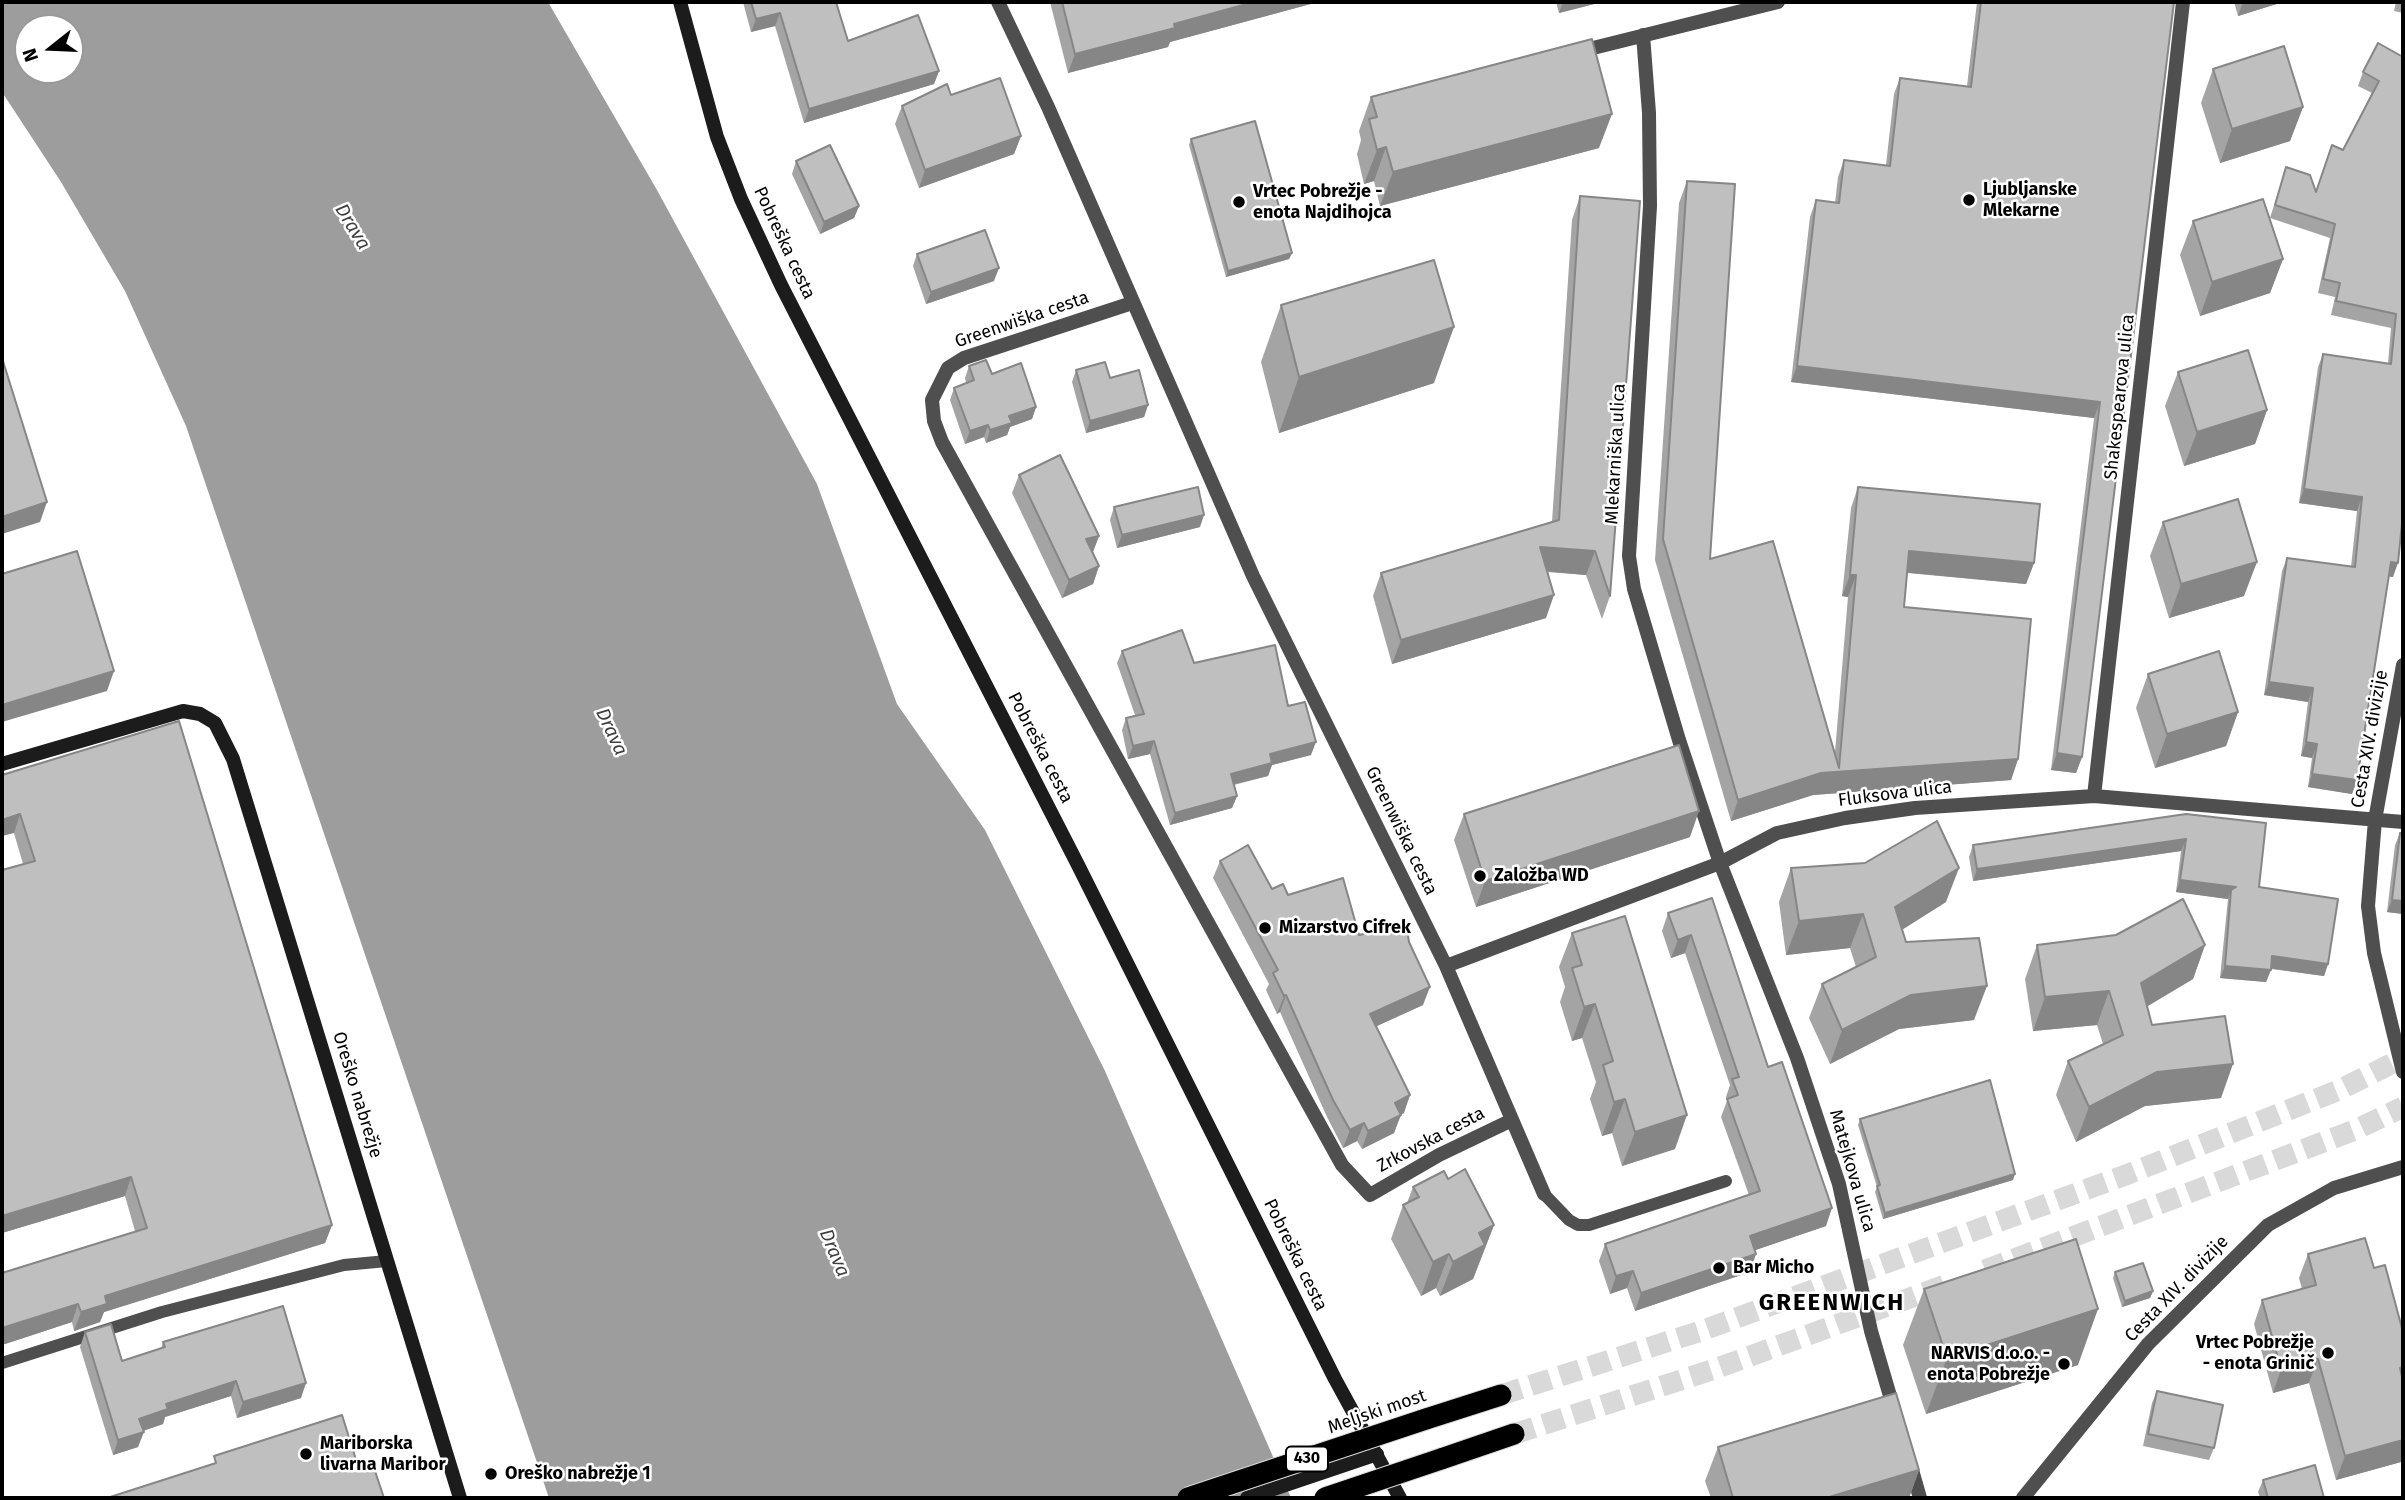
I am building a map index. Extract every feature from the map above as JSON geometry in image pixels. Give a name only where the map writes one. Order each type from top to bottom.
[{"type":"highway","name":"Meljski most","points":[[1188,1498],[1501,1395]]},
{"type":"highway","name":"430","points":[[1325,1498],[1514,1434]]},
{"type":"street","name":"Pobreška cesta","points":[[680,2],[717,137],[741,199],[780,285],[1084,877],[1335,1378],[1400,1498]]},
{"type":"street","name":"Greenwiška cesta","points":[[998,2],[1048,107],[1253,576],[1446,966],[1544,1195]]},
{"type":"street","points":[[1565,55],[1778,2]]},
{"type":"street","name":"Shakespearova ulica","points":[[2094,796],[2183,2]]},
{"type":"street","name":"Mlekarniška ulica","points":[[1643,35],[1649,113],[1650,206],[1629,556],[1642,620],[1720,863]]},
{"type":"street","name":"Greenwiška cesta","points":[[1132,303],[964,358],[948,368],[939,381],[932,400],[934,421],[942,442],[1342,1165],[1370,1195]]},
{"type":"street","name":"Cesta XIV. divizije","points":[[2403,665],[2375,820],[2369,874],[2370,930],[2403,1072]]},
{"type":"street","name":"Oreško nabrežje","points":[[2,764],[183,710],[200,714],[215,723],[233,759],[460,1498]]},
{"type":"street","name":"Fluksova ulica","points":[[1446,966],[1720,863],[1777,833],[1845,818],[1916,808],[2094,796],[2375,820]]},
{"type":"street","name":"Cesta XIV. divizije","points":[[2375,820],[2403,822]]},
{"type":"street","name":"Matejkova ulica","points":[[1720,863],[1797,1058],[1839,1184],[1871,1331],[1920,1498]]},
{"type":"street","name":"Zrkovska cesta","points":[[1370,1195],[1439,1155],[1512,1120]]},
{"type":"street","name":"Cesta XIV. divizije","points":[[2023,1498],[2148,1344],[2267,1226],[2334,1188],[2403,1167]]},
{"type":"street","points":[[1247,1498],[1377,1454]]},
{"type":"lane","name":"Greenwiška cesta","points":[[1544,1195],[1569,1220],[1578,1225],[1589,1226],[1726,1181]]},
{"type":"lane","points":[[2,1363],[162,1312],[344,1265],[387,1261]]},
{"type":"water","name":"Drava","points":[[2,2],[548,2],[657,190],[817,484],[897,704],[985,830],[1105,1071],[1291,1498],[549,1498],[186,426],[125,291],[61,182],[2,92]]},
{"type":"building","points":[[751,2],[836,2],[848,41],[918,15],[939,71],[809,109],[780,13],[756,19]]},
{"type":"building","points":[[1062,2],[1254,2],[1174,24],[1175,28],[1075,54]]},
{"type":"building","name":"Ljubljanske Mlekarne","points":[[1981,2],[2174,2],[2082,757],[2057,753],[2100,402],[1797,366],[1816,200],[1839,203],[1844,160],[1890,166],[1900,78],[1971,87]]},
{"type":"building","points":[[1592,39],[1612,114],[1393,172],[1386,147],[1377,150],[1369,119],[1377,117],[1371,97]]},
{"type":"building","points":[[2378,43],[2403,57],[2403,513],[2398,563],[2391,562],[2357,780],[2312,774],[2317,744],[2306,742],[2313,688],[2269,682],[2287,558],[2355,567],[2362,497],[2304,489],[2323,354],[2391,364],[2396,314],[2336,301],[2340,283],[2323,279],[2335,224],[2275,205],[2286,167],[2310,175],[2316,192],[2332,145],[2343,150],[2379,81],[2363,72]]},
{"type":"building","points":[[2284,46],[2303,107],[2232,129],[2213,69]]},
{"type":"building","points":[[1000,78],[1021,136],[925,170],[902,106],[947,84],[951,95]]},
{"type":"building","name":"Vrtec Pobrežje - enota Najdihojca","points":[[1255,121],[1292,253],[1228,271],[1191,139]]},
{"type":"building","points":[[830,145],[859,206],[824,222],[796,161]]},
{"type":"building","points":[[1687,181],[1735,184],[1710,559],[1773,541],[1839,768],[1856,575],[1850,575],[1858,487],[2040,504],[2034,563],[1909,551],[1904,607],[2031,619],[2018,759],[1821,773],[1738,800],[1663,539]]},
{"type":"building","points":[[1580,196],[1640,201],[1610,596],[1595,551],[1540,547],[1554,595],[1401,640],[1381,573],[1559,520]]},
{"type":"building","points":[[2263,199],[2283,259],[2212,282],[2193,221]]},
{"type":"building","points":[[985,230],[999,268],[931,292],[917,254]]},
{"type":"building","points":[[1434,260],[1454,327],[1299,377],[1281,305]]},
{"type":"building","points":[[2248,350],[2267,410],[2197,432],[2178,372]]},
{"type":"building","points":[[2,358],[47,502],[2,517]]},
{"type":"building","points":[[986,360],[992,374],[1021,363],[1036,407],[1009,416],[1012,423],[990,430],[988,425],[970,431],[954,388],[974,380],[969,366]]},
{"type":"building","points":[[1105,362],[1110,378],[1139,370],[1148,405],[1090,421],[1076,370]]},
{"type":"building","points":[[1060,455],[1099,536],[1086,539],[1099,566],[1069,580],[1019,475]]},
{"type":"building","points":[[1198,487],[1204,515],[1122,535],[1114,507]]},
{"type":"building","points":[[2238,499],[2257,562],[2181,584],[2163,522]]},
{"type":"building","points":[[77,551],[114,671],[2,705],[2,574]]},
{"type":"building","points":[[1182,630],[1194,663],[1275,645],[1288,706],[1305,702],[1316,742],[1270,754],[1272,763],[1231,774],[1237,796],[1175,813],[1154,741],[1133,746],[1126,718],[1144,714],[1122,651]]},
{"type":"building","points":[[2219,651],[2238,712],[2167,734],[2148,674]]},
{"type":"building","points":[[179,721],[332,1225],[105,1296],[107,1304],[81,1312],[78,1304],[2,1328],[2,1273],[147,1228],[131,1177],[2,1216],[2,870],[35,861],[20,814],[2,820],[2,775]]},
{"type":"building","points":[[1679,745],[1699,811],[1485,881],[1464,814]]},
{"type":"building","points":[[2186,814],[2266,823],[2259,887],[2338,899],[2328,964],[2272,956],[2271,970],[2225,966],[2231,890],[2236,887],[2180,880],[2186,839],[1977,869],[1973,845]]},
{"type":"building","points":[[1937,821],[1959,868],[1895,907],[1906,942],[1979,938],[1987,986],[1911,995],[1842,1030],[1822,984],[1876,957],[1863,914],[1799,921],[1791,868],[1865,863]]},
{"type":"building","points":[[2400,833],[2403,833],[2403,901],[2392,900]]},
{"type":"building","points":[[1248,845],[1272,889],[1283,884],[1288,895],[1343,878],[1359,935],[1406,924],[1409,942],[1430,987],[1370,1014],[1410,1095],[1395,1103],[1401,1115],[1368,1131],[1364,1123],[1350,1130],[1333,1100],[1286,995],[1284,996],[1273,973],[1278,970],[1220,861]]},
{"type":"building","points":[[1712,898],[1768,1067],[1782,1062],[1832,1208],[1750,1236],[1756,1254],[1641,1293],[1633,1271],[1616,1276],[1605,1244],[1760,1191],[1727,1099],[1738,1095],[1732,1079],[1739,1077],[1691,935],[1678,940],[1668,913]]},
{"type":"building","points":[[2183,899],[2205,945],[2141,983],[2152,1025],[2225,1016],[2233,1064],[2157,1072],[2089,1107],[2068,1061],[2123,1035],[2109,991],[2045,997],[2037,945],[2116,935]]},
{"type":"building","points":[[1625,916],[1687,1115],[1635,1132],[1625,1099],[1614,1102],[1603,1065],[1613,1061],[1595,1004],[1584,1007],[1572,968],[1582,965],[1572,933]]},
{"type":"building","points":[[1990,1080],[2015,1174],[1885,1213],[1877,1186],[1880,1185],[1860,1119]]},
{"type":"building","points":[[1465,1169],[1494,1225],[1479,1233],[1485,1245],[1453,1262],[1449,1254],[1433,1262],[1403,1205],[1419,1197],[1413,1187],[1444,1171],[1448,1179]]},
{"type":"building","name":"Vrtec Pobrežje - enota Grinič","points":[[2365,1238],[2374,1268],[2385,1265],[2403,1332],[2403,1367],[2400,1368],[2403,1381],[2403,1440],[2345,1456],[2318,1359],[2281,1369],[2262,1300],[2316,1285],[2308,1254]]},
{"type":"building","points":[[2076,1239],[2098,1309],[1947,1358],[1924,1289]]},
{"type":"building","points":[[2143,1263],[2153,1291],[2125,1301],[2115,1272]]},
{"type":"building","points":[[283,1306],[306,1383],[243,1402],[236,1381],[166,1404],[168,1409],[139,1419],[144,1432],[118,1440],[85,1332],[111,1324],[122,1361],[165,1347],[163,1342]]},
{"type":"building","points":[[2157,1391],[2223,1405],[2214,1448],[2148,1434]]},
{"type":"building","points":[[1896,1393],[1919,1470],[1826,1498],[1733,1498],[1718,1447]]},
{"type":"building","points":[[342,1415],[358,1466],[372,1462],[384,1498],[107,1498],[216,1463],[214,1456]]},
{"type":"building","points":[[2315,1465],[2324,1498],[2268,1498],[2263,1480]]},
{"type":"tunnel","points":[[1501,1395],[1701,1331],[2123,1176],[2339,1090],[2403,1058]]},
{"type":"tunnel","points":[[1985,1270],[2355,1130],[2403,1107]]},
{"type":"tunnel","points":[[1514,1434],[1712,1370],[1948,1284]]},
{"type":"place","name":"Ljubljanske Mlekarne","points":[[1969,200]]},
{"type":"place","name":"Vrtec Pobrežje - enota Najdihojca","points":[[1239,202]]},
{"type":"place","name":"Založba WD","points":[[1480,876]]},
{"type":"place","name":"Mizarstvo Cifrek","points":[[1265,928]]},
{"type":"place","name":"Bar Micho","points":[[1719,1268]]},
{"type":"place","name":"Vrtec Pobrežje - enota Grinič","points":[[2328,1353]]},
{"type":"place","name":"NARVIS d.o.o. - enota Pobrežje","points":[[2064,1364]]},
{"type":"place","name":"Mariborska livarna Maribor","points":[[306,1454]]},
{"type":"place","name":"Oreško nabrežje 1","points":[[491,1474]]},
{"type":"district","name":"GREENWICH","points":[[1832,1303]]}]
